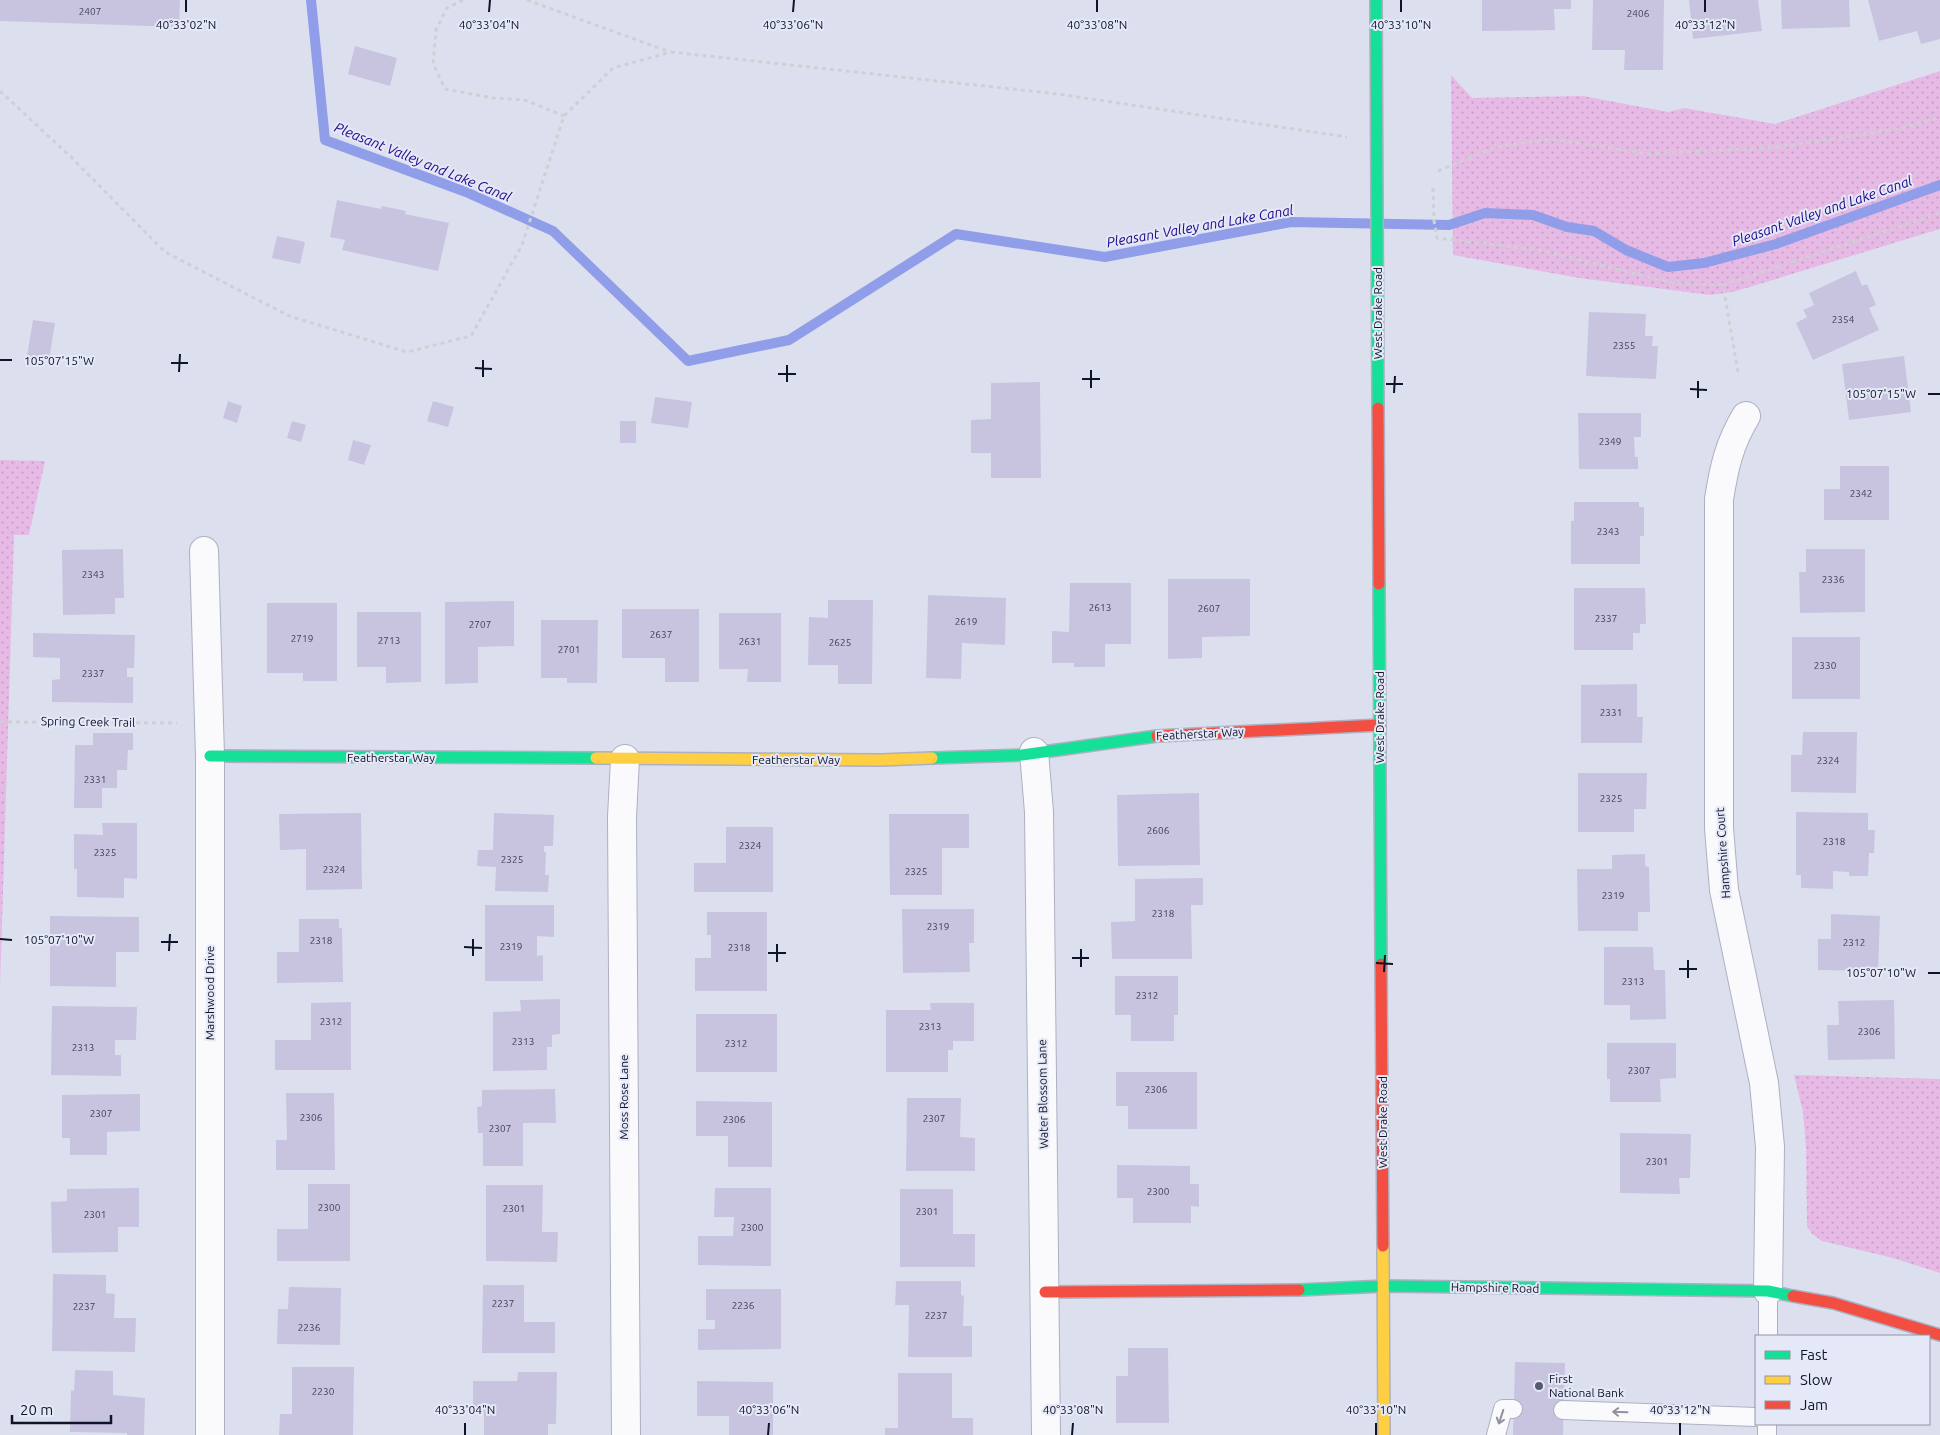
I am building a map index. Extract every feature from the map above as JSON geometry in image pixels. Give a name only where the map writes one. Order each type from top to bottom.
[{"type":"street","name":"West Drake Road","points":[[1376,0],[1384,1435]]},
{"type":"street","name":"Hampshire Court","points":[[1746,416],[1736,432],[1724,464],[1719,499],[1719,828],[1724,890],[1764,1082],[1770,1147],[1768,1291]]},
{"type":"street","name":"Marshwood Drive","points":[[204,551],[210,756],[210,1435]]},
{"type":"street","name":"Featherstar Way","points":[[210,756],[881,760],[1022,755],[1156,736],[1380,725]]},
{"type":"street","name":"Water Blossom Lane","points":[[1034,752],[1039,812],[1046,1435]]},
{"type":"street","name":"Moss Rose Lane","points":[[625,759],[622,827],[626,1435]]},
{"type":"street","name":"Hampshire Road","points":[[1045,1292],[1278,1291],[1384,1286],[1768,1291],[1833,1303],[1940,1335]]},
{"type":"lane","points":[[1768,1291],[1768,1335]]},
{"type":"lane","points":[[1496,1435],[1503,1409],[1514,1409]]},
{"type":"lane","points":[[1563,1410],[1755,1417]]},
{"type":"path","points":[[463,0],[447,8],[436,30],[433,64],[445,89],[493,98],[525,100],[564,116]]},
{"type":"path","points":[[527,0],[671,52],[1058,94],[1377,142]]},
{"type":"path","points":[[0,91],[72,158],[165,252],[289,316],[408,352],[471,336],[522,245],[564,116],[613,68],[671,52]]},
{"type":"path","points":[[1438,171],[1496,147],[1550,139],[1650,154],[1778,148],[1903,128],[1940,117]]},
{"type":"path","points":[[1433,188],[1434,221],[1437,238],[1539,250],[1673,283],[1724,285],[1940,213]]},
{"type":"path","points":[[1724,285],[1738,372]]},
{"type":"path","name":"Spring Creek Trail","points":[[0,722],[177,723]]},
{"type":"shaded area","points":[[1940,71],[1940,229],[1733,292],[1710,295],[1579,278],[1453,255],[1451,75],[1472,98],[1583,96],[1668,112],[1684,108],[1775,124]]},
{"type":"shaded area","points":[[0,460],[45,461],[29,535],[14,535],[0,988]]},
{"type":"shaded area","points":[[1794,1075],[1940,1079],[1940,1273],[1893,1258],[1822,1241],[1812,1234],[1807,1226],[1806,1148],[1803,1112]]},
{"type":"building","points":[[0,0],[180,0],[179,27],[0,21]]},
{"type":"building","points":[[1482,0],[1571,0],[1571,9],[1554,9],[1555,30],[1482,31]]},
{"type":"building","points":[[1593,0],[1664,0],[1663,70],[1624,70],[1625,50],[1592,50]]},
{"type":"building","points":[[1689,0],[1758,0],[1762,31],[1693,39]]},
{"type":"building","points":[[1781,0],[1849,0],[1850,27],[1782,29]]},
{"type":"building","points":[[1868,0],[1940,0],[1940,39],[1921,44],[1917,31],[1879,41]]},
{"type":"building","points":[[355,46],[397,58],[390,86],[348,74]]},
{"type":"building","points":[[337,200],[381,209],[382,206],[406,211],[405,214],[449,223],[438,271],[342,250],[345,240],[330,237]]},
{"type":"building","points":[[277,236],[305,242],[300,264],[272,258]]},
{"type":"building","points":[[1856,271],[1862,286],[1867,284],[1876,305],[1869,308],[1879,330],[1813,360],[1796,323],[1807,317],[1803,310],[1814,305],[1809,293]]},
{"type":"building","points":[[1589,312],[1646,314],[1645,336],[1653,336],[1652,346],[1658,346],[1656,379],[1586,376]]},
{"type":"building","points":[[33,320],[55,323],[49,360],[27,356]]},
{"type":"building","points":[[1904,356],[1911,412],[1849,420],[1842,364]]},
{"type":"building","points":[[1040,382],[1041,478],[991,478],[991,453],[971,453],[971,420],[991,419],[991,383]]},
{"type":"building","points":[[655,397],[692,402],[688,428],[651,423]]},
{"type":"building","points":[[228,401],[242,406],[237,423],[223,418]]},
{"type":"building","points":[[433,401],[454,407],[448,427],[427,421]]},
{"type":"building","points":[[1578,413],[1641,413],[1641,437],[1634,437],[1638,469],[1579,469]]},
{"type":"building","points":[[292,421],[306,425],[301,442],[287,438]]},
{"type":"building","points":[[620,421],[636,421],[636,443],[620,443]]},
{"type":"building","points":[[353,440],[371,445],[364,465],[348,460]]},
{"type":"building","points":[[1840,466],[1889,466],[1889,520],[1824,520],[1824,489],[1840,489]]},
{"type":"building","points":[[1574,502],[1639,502],[1639,507],[1644,507],[1644,536],[1640,536],[1640,564],[1571,564],[1571,521],[1574,521]]},
{"type":"building","points":[[123,549],[124,598],[115,598],[115,614],[63,615],[62,550]]},
{"type":"building","points":[[1806,549],[1865,549],[1865,612],[1800,613],[1799,572],[1806,572]]},
{"type":"building","points":[[1168,579],[1250,579],[1250,636],[1202,637],[1202,658],[1168,659]]},
{"type":"building","points":[[1070,583],[1131,583],[1131,644],[1105,644],[1105,667],[1074,667],[1074,663],[1052,663],[1052,631],[1069,632]]},
{"type":"building","points":[[1574,588],[1645,588],[1646,624],[1640,624],[1640,633],[1633,633],[1633,650],[1574,650]]},
{"type":"building","points":[[928,595],[1006,598],[1005,645],[962,643],[961,679],[926,678]]},
{"type":"building","points":[[828,600],[873,600],[872,684],[838,684],[838,665],[808,665],[809,617],[828,618]]},
{"type":"building","points":[[514,601],[514,646],[478,647],[478,683],[445,684],[445,602]]},
{"type":"building","points":[[267,603],[337,603],[337,681],[303,681],[303,673],[267,673]]},
{"type":"building","points":[[622,609],[699,609],[699,682],[665,682],[665,658],[622,658]]},
{"type":"building","points":[[357,612],[421,612],[421,682],[386,683],[386,667],[357,667]]},
{"type":"building","points":[[719,613],[781,613],[781,682],[747,682],[748,669],[719,669]]},
{"type":"building","points":[[541,620],[598,620],[597,683],[567,683],[567,678],[541,678]]},
{"type":"building","points":[[33,633],[135,635],[134,668],[127,668],[127,677],[133,677],[133,703],[52,702],[52,680],[60,679],[60,658],[33,657]]},
{"type":"building","points":[[1792,637],[1860,637],[1860,699],[1792,699]]},
{"type":"building","points":[[1637,684],[1637,717],[1643,717],[1642,743],[1581,743],[1581,685]]},
{"type":"building","points":[[1803,732],[1857,732],[1856,793],[1791,792],[1791,755],[1802,755]]},
{"type":"building","points":[[93,733],[133,733],[133,750],[128,750],[127,770],[117,770],[117,788],[102,788],[102,808],[74,808],[75,745],[93,745]]},
{"type":"building","points":[[1578,773],[1647,773],[1646,809],[1634,809],[1634,832],[1578,832]]},
{"type":"building","points":[[1199,793],[1200,865],[1118,866],[1117,795]]},
{"type":"building","points":[[1796,812],[1868,813],[1868,830],[1875,830],[1874,853],[1869,853],[1868,876],[1849,876],[1849,872],[1833,871],[1833,889],[1801,888],[1801,875],[1796,875]]},
{"type":"building","points":[[361,813],[362,889],[306,890],[306,849],[280,850],[279,814]]},
{"type":"building","points":[[494,813],[554,815],[553,846],[544,846],[544,852],[546,852],[545,875],[549,875],[548,892],[495,891],[496,867],[477,866],[478,850],[493,850]]},
{"type":"building","points":[[889,814],[969,814],[969,848],[942,848],[942,895],[890,895]]},
{"type":"building","points":[[102,823],[137,823],[137,879],[124,878],[124,898],[77,897],[77,869],[74,869],[74,834],[103,835]]},
{"type":"building","points":[[726,827],[773,827],[773,892],[694,892],[694,863],[726,863]]},
{"type":"building","points":[[1645,854],[1645,866],[1649,867],[1650,912],[1638,912],[1638,931],[1578,931],[1577,869],[1612,869],[1612,855]]},
{"type":"building","points":[[1203,878],[1203,905],[1191,905],[1192,959],[1112,959],[1111,922],[1135,921],[1135,879]]},
{"type":"building","points":[[485,905],[554,905],[554,937],[537,936],[537,956],[543,955],[543,981],[485,981]]},
{"type":"building","points":[[902,909],[974,909],[974,943],[969,943],[970,972],[903,973]]},
{"type":"building","points":[[707,912],[767,912],[767,991],[695,991],[695,958],[711,958],[711,935],[707,935]]},
{"type":"building","points":[[1831,914],[1880,916],[1878,971],[1818,970],[1818,939],[1831,939]]},
{"type":"building","points":[[50,916],[139,917],[139,952],[116,952],[116,987],[50,986]]},
{"type":"building","points":[[299,919],[339,919],[339,928],[342,928],[343,982],[277,983],[277,952],[299,952]]},
{"type":"building","points":[[1604,947],[1653,947],[1654,970],[1665,970],[1666,1019],[1630,1020],[1630,1005],[1604,1005]]},
{"type":"building","points":[[1115,976],[1178,976],[1178,1015],[1174,1015],[1174,1041],[1131,1041],[1131,1015],[1115,1015]]},
{"type":"building","points":[[560,999],[560,1034],[552,1035],[552,1047],[547,1047],[547,1070],[493,1071],[493,1012],[521,1011],[520,1000]]},
{"type":"building","points":[[1894,1000],[1895,1059],[1828,1060],[1827,1025],[1839,1025],[1838,1001]]},
{"type":"building","points":[[351,1002],[351,1070],[275,1070],[275,1040],[311,1040],[311,1003]]},
{"type":"building","points":[[930,1003],[974,1003],[974,1041],[953,1041],[953,1050],[948,1050],[948,1072],[886,1072],[886,1010],[931,1010]]},
{"type":"building","points":[[52,1006],[137,1007],[136,1040],[115,1040],[115,1055],[121,1055],[121,1076],[51,1075]]},
{"type":"building","points":[[696,1014],[777,1014],[777,1072],[696,1072]]},
{"type":"building","points":[[1607,1043],[1676,1043],[1676,1078],[1660,1079],[1661,1102],[1610,1102],[1610,1079],[1607,1079]]},
{"type":"building","points":[[1116,1072],[1197,1072],[1197,1129],[1128,1129],[1128,1106],[1116,1106]]},
{"type":"building","points":[[555,1089],[556,1123],[523,1123],[523,1166],[483,1166],[483,1133],[478,1133],[477,1107],[482,1106],[482,1090]]},
{"type":"building","points":[[286,1093],[334,1093],[335,1170],[276,1170],[276,1140],[287,1140]]},
{"type":"building","points":[[140,1094],[140,1131],[107,1132],[107,1155],[70,1155],[70,1138],[62,1138],[62,1095]]},
{"type":"building","points":[[907,1098],[961,1098],[960,1137],[975,1138],[975,1171],[906,1171]]},
{"type":"building","points":[[696,1101],[772,1102],[772,1167],[728,1167],[728,1136],[696,1136]]},
{"type":"building","points":[[1620,1133],[1691,1134],[1690,1178],[1679,1178],[1680,1194],[1620,1193]]},
{"type":"building","points":[[1117,1165],[1190,1166],[1190,1184],[1199,1184],[1199,1207],[1191,1206],[1191,1223],[1133,1223],[1133,1198],[1117,1198]]},
{"type":"building","points":[[308,1184],[350,1184],[350,1261],[277,1261],[277,1229],[308,1229]]},
{"type":"building","points":[[486,1185],[543,1185],[542,1232],[558,1232],[557,1262],[486,1261]]},
{"type":"building","points":[[139,1188],[139,1227],[118,1227],[118,1252],[52,1253],[51,1202],[67,1201],[67,1189]]},
{"type":"building","points":[[715,1188],[771,1188],[771,1266],[698,1265],[698,1236],[733,1236],[734,1217],[714,1217]]},
{"type":"building","points":[[900,1189],[953,1189],[953,1234],[975,1234],[975,1267],[900,1267]]},
{"type":"building","points":[[53,1274],[106,1275],[106,1293],[115,1294],[114,1318],[136,1318],[135,1352],[52,1351]]},
{"type":"building","points":[[896,1281],[961,1281],[961,1295],[964,1296],[963,1326],[972,1326],[972,1357],[908,1357],[909,1305],[895,1305]]},
{"type":"building","points":[[483,1285],[524,1285],[524,1322],[555,1322],[555,1353],[482,1353]]},
{"type":"building","points":[[289,1287],[341,1288],[340,1345],[277,1344],[278,1309],[288,1309]]},
{"type":"building","points":[[706,1289],[781,1289],[781,1349],[698,1350],[698,1329],[715,1329],[715,1320],[706,1320]]},
{"type":"building","points":[[1128,1348],[1168,1348],[1169,1423],[1116,1423],[1116,1376],[1128,1376]]},
{"type":"building","name":"First National Bank","points":[[1515,1362],[1565,1363],[1563,1435],[1513,1435]]},
{"type":"building","points":[[292,1367],[354,1367],[353,1435],[279,1435],[280,1414],[292,1414]]},
{"type":"building","points":[[75,1370],[113,1371],[113,1395],[145,1398],[144,1435],[70,1432],[71,1390],[74,1391]]},
{"type":"building","points":[[518,1372],[557,1372],[556,1424],[548,1424],[548,1435],[484,1435],[484,1413],[473,1413],[473,1381],[517,1381]]},
{"type":"building","points":[[898,1373],[952,1373],[952,1418],[973,1418],[973,1435],[885,1435],[885,1428],[898,1428]]},
{"type":"building","points":[[697,1381],[773,1382],[773,1435],[729,1435],[729,1416],[697,1416]]},
{"type":"waterway","name":"Pleasant Valley and Lake Canal","points":[[311,0],[325,140],[466,192],[553,231],[688,361],[789,340],[956,234],[1105,257],[1291,222],[1449,225],[1485,213],[1533,215],[1567,227],[1594,231],[1626,250],[1668,267],[1704,263],[1776,244],[1940,185]]},
{"type":"traffic: fast","points":[[1376,0],[1378,408]]},
{"type":"traffic: fast","points":[[1379,584],[1381,964]]},
{"type":"traffic: fast","points":[[932,758],[1022,755],[1157,736]]},
{"type":"traffic: fast","points":[[210,756],[596,758]]},
{"type":"traffic: fast","points":[[1299,1290],[1384,1286],[1768,1291],[1793,1296]]},
{"type":"traffic: slow","points":[[596,758],[881,760],[932,758]]},
{"type":"traffic: slow","points":[[1383,1246],[1384,1435]]},
{"type":"traffic: jam","points":[[1378,408],[1379,584]]},
{"type":"traffic: jam","points":[[1157,736],[1380,725]]},
{"type":"traffic: jam","points":[[1381,964],[1383,1246]]},
{"type":"traffic: jam","points":[[1045,1292],[1299,1290]]},
{"type":"traffic: jam","points":[[1793,1296],[1833,1303],[1940,1335]]},
{"type":"place","name":"First National Bank","points":[[1539,1386]]}]
